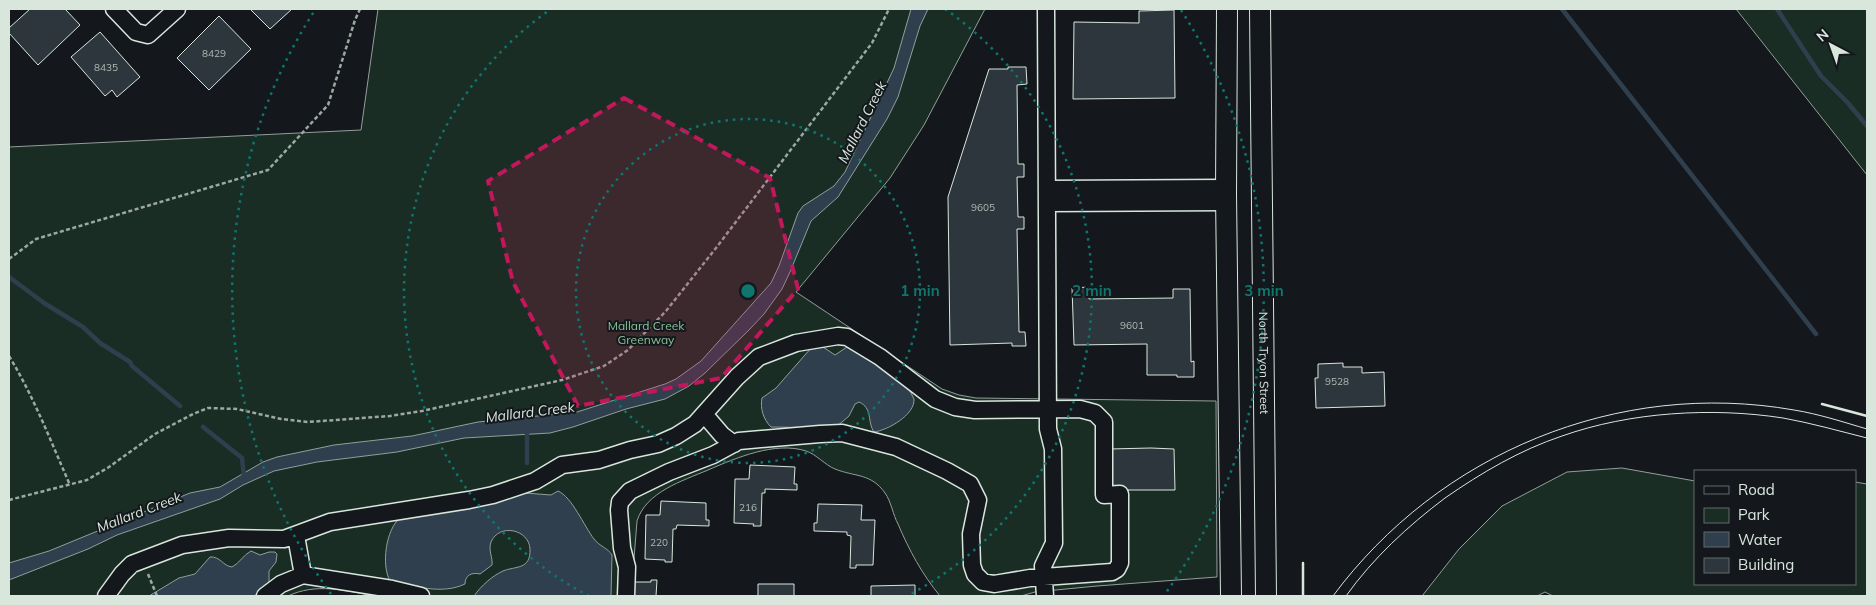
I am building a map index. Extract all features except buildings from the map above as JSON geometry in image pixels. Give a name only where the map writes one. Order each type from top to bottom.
[{"type":"main road","points":[[1227,9],[1226,195],[1231,596]]},
{"type":"main road","name":"North Tryon Street","points":[[1260,9],[1266,596]]},
{"type":"street","points":[[114,9],[136,32],[148,35],[177,9]]},
{"type":"street","points":[[1045,596],[1044,562],[1054,543],[1053,449],[1048,429],[1046,9]]},
{"type":"street","points":[[1047,196],[1226,195]]},
{"type":"street","points":[[106,596],[132,564],[182,545],[228,538],[274,540],[296,536],[330,522],[493,495],[536,481],[562,465],[599,460],[630,450],[658,444],[688,429],[737,377],[759,357],[796,343],[842,336],[854,340],[880,357],[925,392],[946,404],[975,410],[1080,409],[1095,413],[1102,419],[1104,425],[1104,495],[1120,494],[1120,559],[1119,566],[1112,572],[990,584],[977,577],[973,570],[971,534],[978,500],[970,484],[959,476],[906,452],[842,433],[746,440],[651,480],[630,491],[622,498],[618,510],[626,567],[626,596]]},
{"type":"street","points":[[704,414],[722,435],[734,444]]},
{"type":"street","points":[[296,536],[303,575]]},
{"type":"street","points":[[265,596],[281,584],[303,575],[392,589],[421,596]]},
{"type":"path","points":[[9,259],[36,239],[268,170],[328,105],[360,9]]},
{"type":"path","points":[[9,500],[70,485],[95,476],[155,434],[208,408],[237,409],[280,419],[308,422],[390,416],[422,411],[562,380],[604,366],[628,350],[657,320],[716,248],[872,43],[889,9]]},
{"type":"path","points":[[9,356],[38,412],[70,485]]},
{"type":"path","points":[[154,591],[157,596]]},
{"type":"highlighted area","points":[[624,98],[770,178],[798,289],[721,378],[578,406],[513,282],[488,181]]},
{"type":"green space","name":"Mallard Creek Greenway","points":[[378,9],[985,9],[924,125],[890,178],[796,292],[942,389],[959,395],[976,398],[1216,401],[1217,577],[1035,592],[1021,596],[940,596],[916,561],[896,520],[887,496],[880,487],[862,476],[835,469],[806,451],[782,448],[756,452],[719,465],[676,483],[648,502],[637,521],[631,596],[373,596],[341,590],[319,589],[298,592],[288,596],[9,596],[9,147],[361,130]]},
{"type":"green space","points":[[1736,9],[1867,9],[1867,175]]},
{"type":"green space","points":[[1622,468],[1694,481],[1694,585],[1856,585],[1856,482],[1867,484],[1867,596],[1553,596],[1545,592],[1537,596],[1422,596],[1459,549],[1502,506],[1567,472]]},
{"type":"water","points":[[911,9],[928,9],[920,26],[898,97],[887,119],[838,197],[811,221],[782,289],[764,314],[705,373],[689,386],[665,399],[550,433],[464,438],[397,452],[317,462],[274,471],[243,485],[220,499],[117,535],[88,549],[9,580],[9,563],[49,551],[190,493],[220,487],[263,462],[277,457],[334,445],[412,436],[478,422],[577,412],[676,379],[701,361],[771,283],[798,213],[803,206],[834,186],[845,172],[894,68]]},
{"type":"water","points":[[820,345],[835,355],[847,347],[854,348],[908,387],[914,399],[910,411],[900,421],[874,432],[868,411],[859,402],[855,404],[849,416],[835,428],[771,427],[763,413],[761,406],[762,398],[776,388],[812,347]]},
{"type":"water","points":[[558,491],[573,505],[594,539],[612,555],[611,596],[474,596],[483,585],[495,576],[503,571],[521,566],[528,561],[530,549],[528,542],[525,537],[513,531],[500,532],[495,536],[490,545],[492,565],[480,574],[474,573],[470,575],[466,578],[465,584],[447,589],[437,589],[390,581],[386,566],[386,548],[391,530],[400,518],[490,504],[525,493],[551,495]]},
{"type":"water","points":[[251,551],[260,555],[269,552],[277,554],[276,562],[269,571],[269,583],[254,596],[149,596],[179,578],[195,574],[210,557],[216,558],[232,567]]},
{"type":"waterway","points":[[1562,9],[1816,334]]},
{"type":"waterway","points":[[1777,9],[1821,76],[1848,103],[1867,126]]},
{"type":"waterway","points":[[9,277],[44,303],[83,327],[100,343],[130,362],[132,366],[180,406]]},
{"type":"waterway","points":[[203,427],[242,458],[244,477]]},
{"type":"waterway","points":[[527,429],[527,463]]},
{"type":"tram line","points":[[1333,596],[1376,546],[1425,502],[1479,466],[1537,438],[1599,418],[1663,406],[1728,403],[1794,410],[1831,418],[1867,429]]},
{"type":"tram line","points":[[1346,596],[1356,582],[1392,543],[1445,498],[1516,455],[1546,442],[1588,428],[1643,417],[1671,414],[1728,413],[1783,418],[1867,438]]},
{"type":"wall","points":[[1822,404],[1867,416]]},
{"type":"wall","points":[[1303,563],[1303,596]]},
{"type":"water label","name":"Mallard Creek","points":[[862,122]]},
{"type":"water label","name":"Mallard Creek","points":[[530,412]]},
{"type":"water label","name":"Mallard Creek","points":[[139,512]]}]
